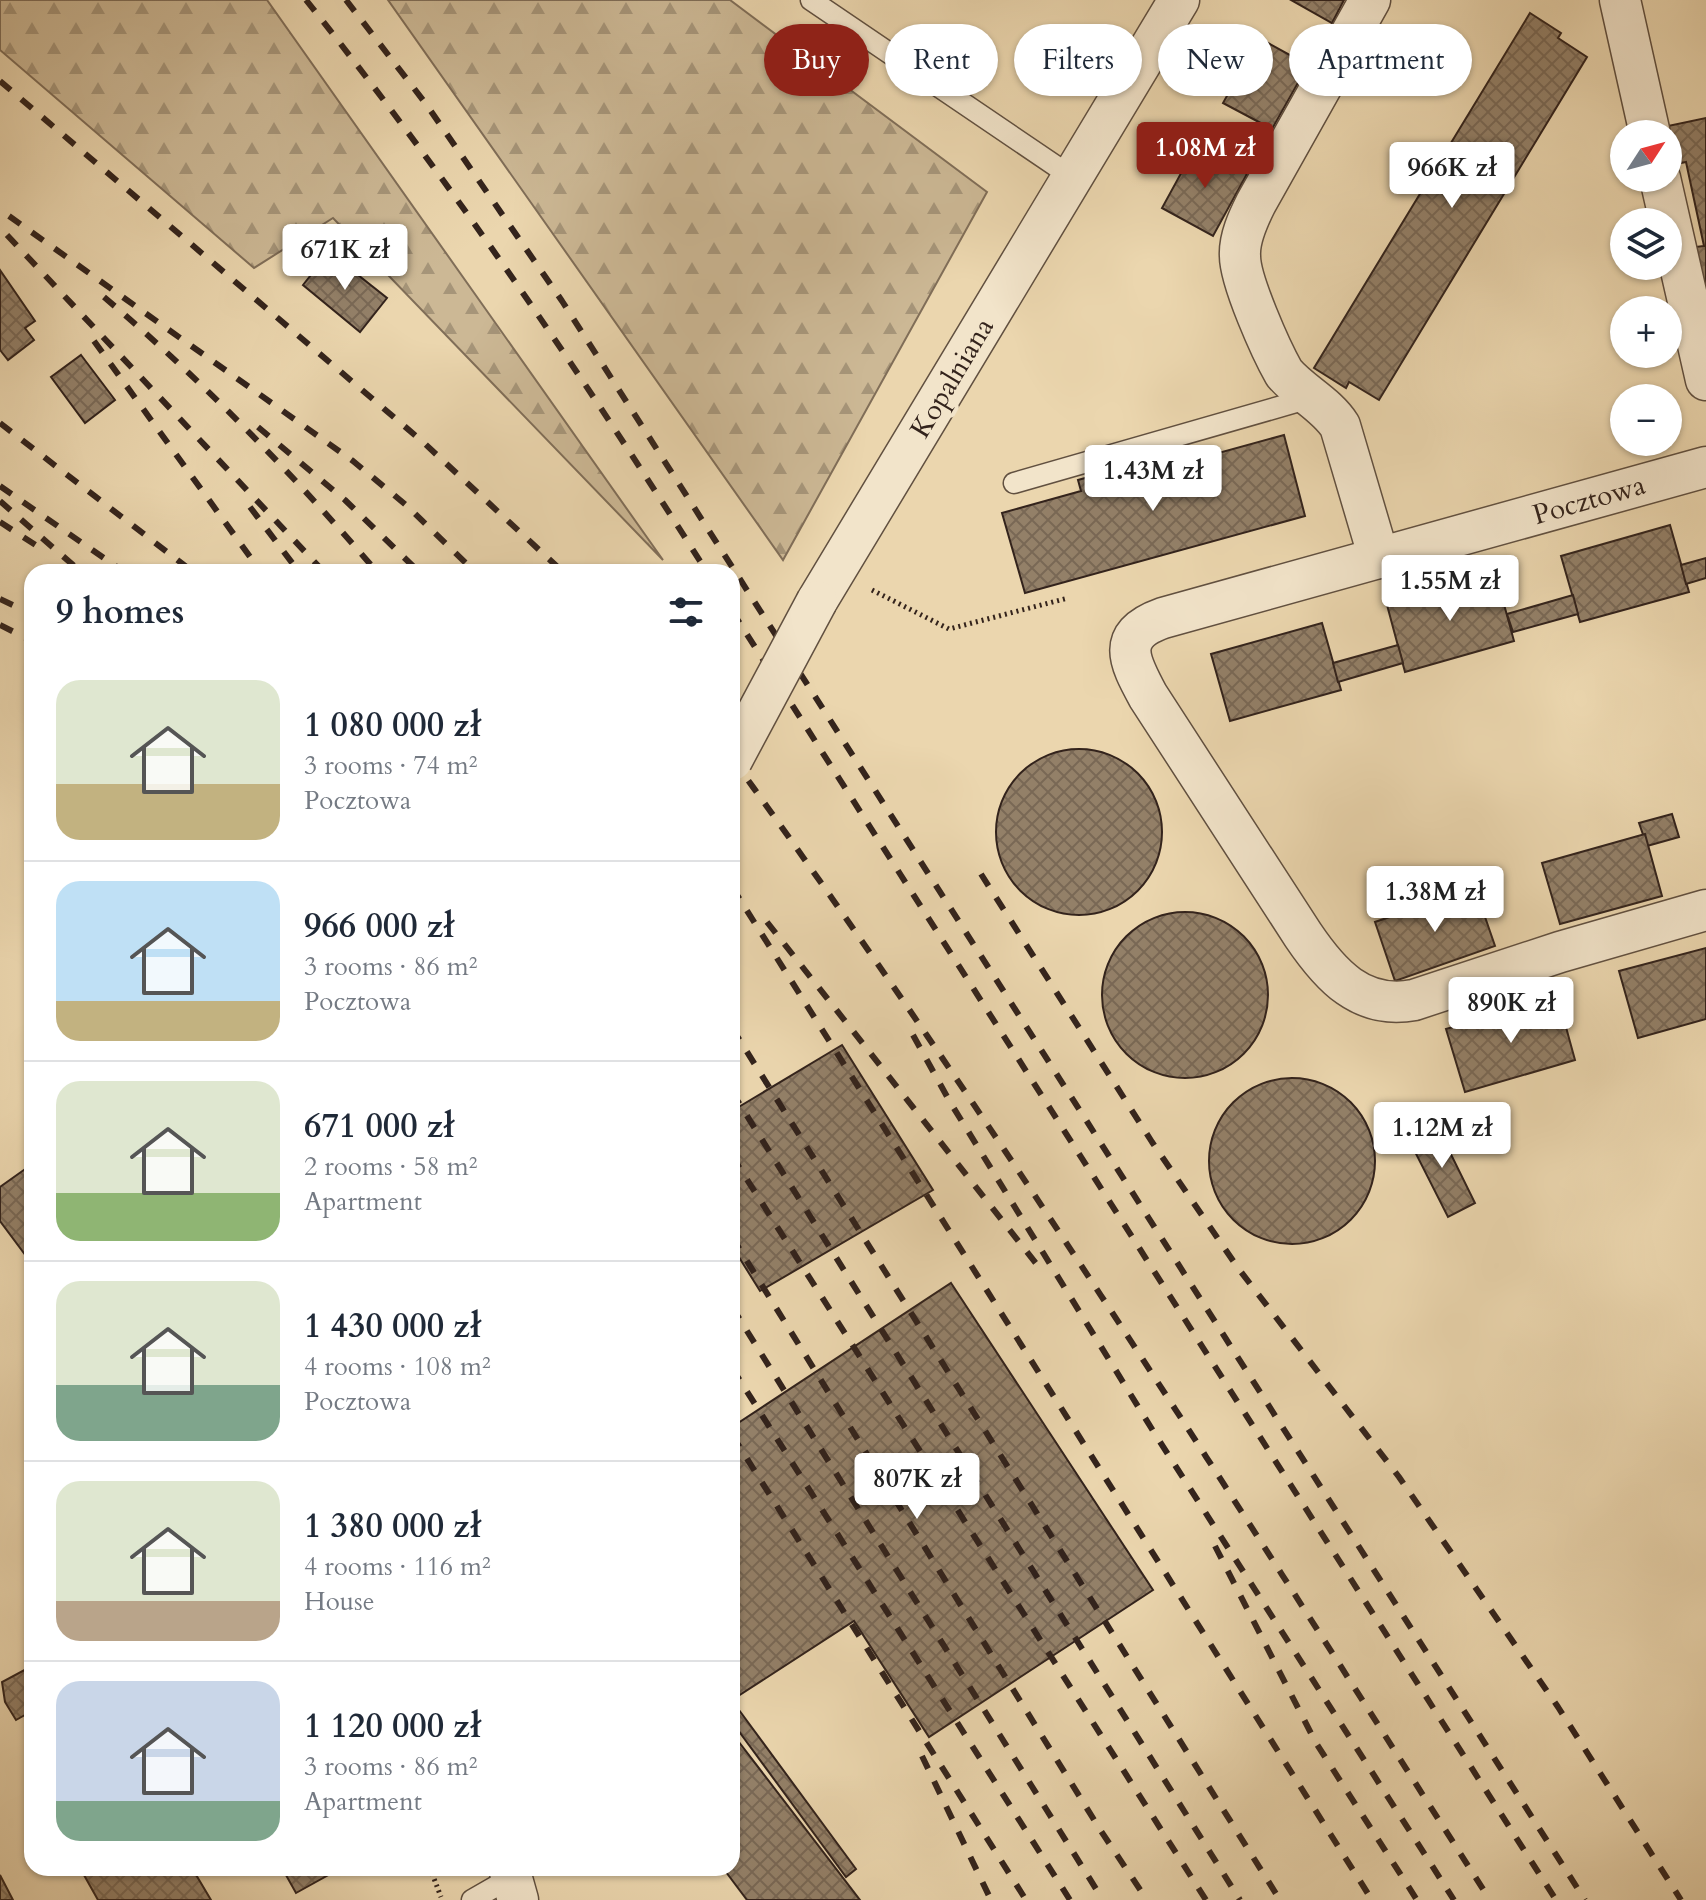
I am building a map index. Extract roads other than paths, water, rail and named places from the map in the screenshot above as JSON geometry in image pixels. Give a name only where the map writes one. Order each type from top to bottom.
[{"type":"street","name":"Kopalniana","points":[[740,745],[826,587],[1179,0]]},
{"type":"street","points":[[1370,0],[1256,203],[1240,257],[1245,281],[1277,360],[1294,385],[1334,416],[1340,426],[1379,558]]},
{"type":"street","points":[[1620,0],[1647,120]]},
{"type":"street","points":[[1663,192],[1706,380]]},
{"type":"street","name":"Pocztowa","points":[[1706,467],[1163,618],[1150,623],[1133,638],[1130,658],[1148,696],[1303,935],[1328,968],[1367,998],[1391,1003],[1414,1000],[1560,952],[1706,910]]},
{"type":"lane","points":[[811,0],[1072,177]]},
{"type":"lane","points":[[1014,483],[1310,398]]},
{"type":"lane","points":[[472,1900],[513,1882]]},
{"type":"railway","points":[[306,0],[464,209],[612,425],[702,564]]},
{"type":"railway","points":[[346,0],[426,104],[562,301],[730,564]]},
{"type":"railway","points":[[0,81],[423,442],[554,564]]},
{"type":"railway","points":[[9,216],[353,461],[406,505],[467,564]]},
{"type":"railway","points":[[7,235],[316,564]]},
{"type":"railway","points":[[104,297],[246,429],[370,564]]},
{"type":"railway","points":[[94,341],[255,564]]},
{"type":"railway","points":[[0,423],[183,564]]},
{"type":"railway","points":[[258,427],[345,500],[411,564]]},
{"type":"railway","points":[[0,486],[112,564]]},
{"type":"railway","points":[[0,501],[72,564]]},
{"type":"railway","points":[[250,507],[293,564]]},
{"type":"railway","points":[[0,522],[37,546]]},
{"type":"railway","points":[[740,579],[1585,1900]]},
{"type":"railway","points":[[0,599],[24,610]]},
{"type":"railway","points":[[740,624],[1556,1900]]},
{"type":"railway","points":[[0,625],[24,637]]},
{"type":"railway","points":[[740,769],[1025,1180],[1490,1900]]},
{"type":"railway","points":[[981,874],[1152,1142],[1238,1268],[1399,1477],[1558,1707],[1681,1900]]},
{"type":"railway","points":[[740,900],[1372,1900]]},
{"type":"railway","points":[[767,922],[1042,1271]]},
{"type":"railway","points":[[913,1035],[950,1102],[1155,1434],[1454,1900]]},
{"type":"railway","points":[[740,1041],[1280,1900]]},
{"type":"railway","points":[[740,1105],[1240,1900]]},
{"type":"railway","points":[[740,1169],[1206,1900]]},
{"type":"railway","points":[[740,1250],[1147,1900]]},
{"type":"railway","points":[[740,1320],[1103,1900]]},
{"type":"railway","points":[[740,1381],[1070,1900]]},
{"type":"railway","points":[[740,1448],[1026,1900]]},
{"type":"railway","points":[[1215,1546],[1316,1743],[1417,1900]]},
{"type":"railway","points":[[922,1756],[991,1900]]}]
